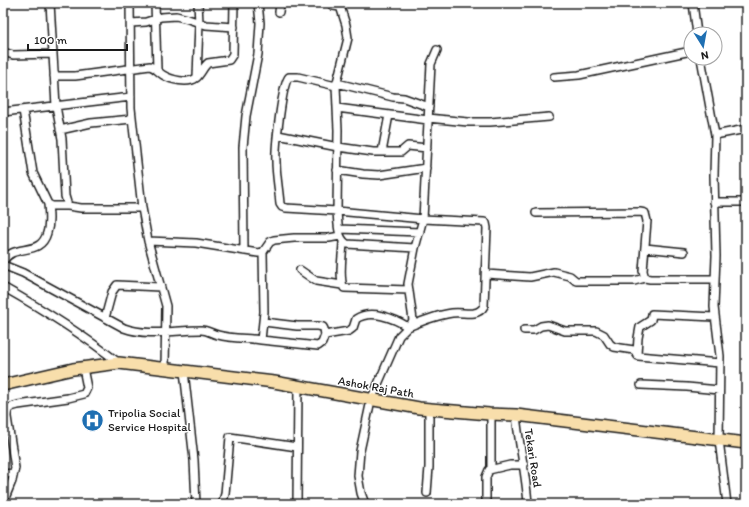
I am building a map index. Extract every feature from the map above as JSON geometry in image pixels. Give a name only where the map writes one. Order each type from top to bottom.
[{"type":"main road","name":"Ashok Raj Path","points":[[3,385],[119,362],[298,386],[429,409],[516,415],[746,443]]},
{"type":"street","points":[[50,3],[56,106],[64,156],[65,196],[68,206]]},
{"type":"street","points":[[130,3],[132,119],[142,208],[148,241],[166,306],[164,331],[165,368]]},
{"type":"street","points":[[155,3],[157,69]]},
{"type":"street","points":[[197,78],[199,23],[198,3]]},
{"type":"street","points":[[54,76],[75,76],[131,70],[150,66],[157,69],[164,76],[181,81],[192,81],[197,78],[208,63],[224,61],[233,54],[234,3]]},
{"type":"street","points":[[244,251],[244,147],[246,116],[258,54],[260,23],[258,3]]},
{"type":"street","points":[[279,12],[280,3]]},
{"type":"street","points":[[330,3],[333,6],[339,5],[346,25],[348,38],[336,84],[338,147],[337,211],[341,236],[342,285]]},
{"type":"street","points":[[693,3],[696,26]]},
{"type":"street","points":[[131,23],[146,22],[155,18],[169,16],[182,17],[212,26],[234,27]]},
{"type":"street","points":[[365,504],[358,476],[360,451],[371,400],[399,336],[413,320],[409,290],[409,277],[423,219],[431,64],[437,50]]},
{"type":"street","points":[[3,52],[13,55],[52,54]]},
{"type":"street","points":[[554,77],[579,75],[683,52]]},
{"type":"street","points":[[703,66],[716,135],[714,175],[716,256],[714,317],[720,363],[719,440],[727,504]]},
{"type":"street","points":[[408,327],[435,317],[454,313],[473,313],[482,309],[484,306],[486,274],[486,223],[480,221],[423,219],[282,207],[280,204],[276,161],[278,136],[282,98],[287,79],[289,77],[298,77],[404,98],[429,107]]},
{"type":"street","points":[[3,112],[131,97]]},
{"type":"street","points":[[337,108],[389,115],[454,121],[490,122],[549,117]]},
{"type":"street","points":[[3,262],[8,254],[12,252],[37,247],[44,241],[48,232],[48,204],[33,173],[23,110]]},
{"type":"street","points":[[382,152],[389,115]]},
{"type":"street","points":[[60,130],[90,123],[132,119]]},
{"type":"street","points":[[716,135],[746,129]]},
{"type":"street","points":[[278,136],[338,147],[382,152],[401,152],[408,146],[427,148]]},
{"type":"street","points":[[337,170],[379,175],[426,168]]},
{"type":"street","points":[[714,202],[746,202]]},
{"type":"street","points":[[48,204],[52,206],[68,206],[89,209],[142,208]]},
{"type":"street","points":[[536,213],[645,213],[647,221],[643,271],[645,278]]},
{"type":"street","points":[[261,340],[264,322],[263,252],[270,242],[274,240],[294,238],[329,238],[341,236],[420,232]]},
{"type":"street","points":[[341,236],[347,244],[415,248]]},
{"type":"street","points":[[148,241],[196,243],[258,253],[263,252]]},
{"type":"street","points":[[644,248],[684,252]]},
{"type":"street","points":[[3,265],[23,273],[105,318],[135,332],[152,333],[164,331],[203,330],[219,336],[318,346],[322,344],[325,335],[323,327],[264,322]]},
{"type":"street","points":[[300,270],[316,281],[342,285],[344,288],[409,290]]},
{"type":"street","points":[[486,274],[530,277],[554,272],[570,276],[576,281],[634,281],[645,278],[715,279]]},
{"type":"street","points":[[105,318],[112,292],[117,285],[160,287]]},
{"type":"street","points":[[3,287],[51,314],[119,362]]},
{"type":"street","points":[[637,354],[640,327],[651,320],[652,314],[714,317]]},
{"type":"street","points":[[325,335],[349,331],[354,326],[356,319],[362,316],[384,316],[395,319],[408,327]]},
{"type":"street","points":[[524,330],[534,330],[541,326],[548,325],[564,331],[596,331],[604,335],[614,347],[634,350],[638,356],[643,358],[677,359],[720,363]]},
{"type":"street","points":[[3,503],[14,473],[14,460],[7,417],[8,409],[18,405],[68,398],[84,394],[86,388],[83,368]]},
{"type":"street","points":[[184,371],[194,460],[196,504]]},
{"type":"street","points":[[640,385],[720,390]]},
{"type":"street","points":[[296,504],[298,386]]},
{"type":"street","points":[[427,493],[430,462],[429,409]]},
{"type":"street","points":[[491,414],[491,469]]},
{"type":"street","name":"Tekari Road","points":[[516,415],[524,465],[528,504]]},
{"type":"street","points":[[222,504],[225,494],[230,437],[297,447]]},
{"type":"street","points":[[486,504],[487,472],[491,469],[510,465],[524,465]]},
{"type":"street","points":[[3,474],[14,473]]},
{"type":"place","name":"Tripolia Social Service Hospital","points":[[92,420]]}]
